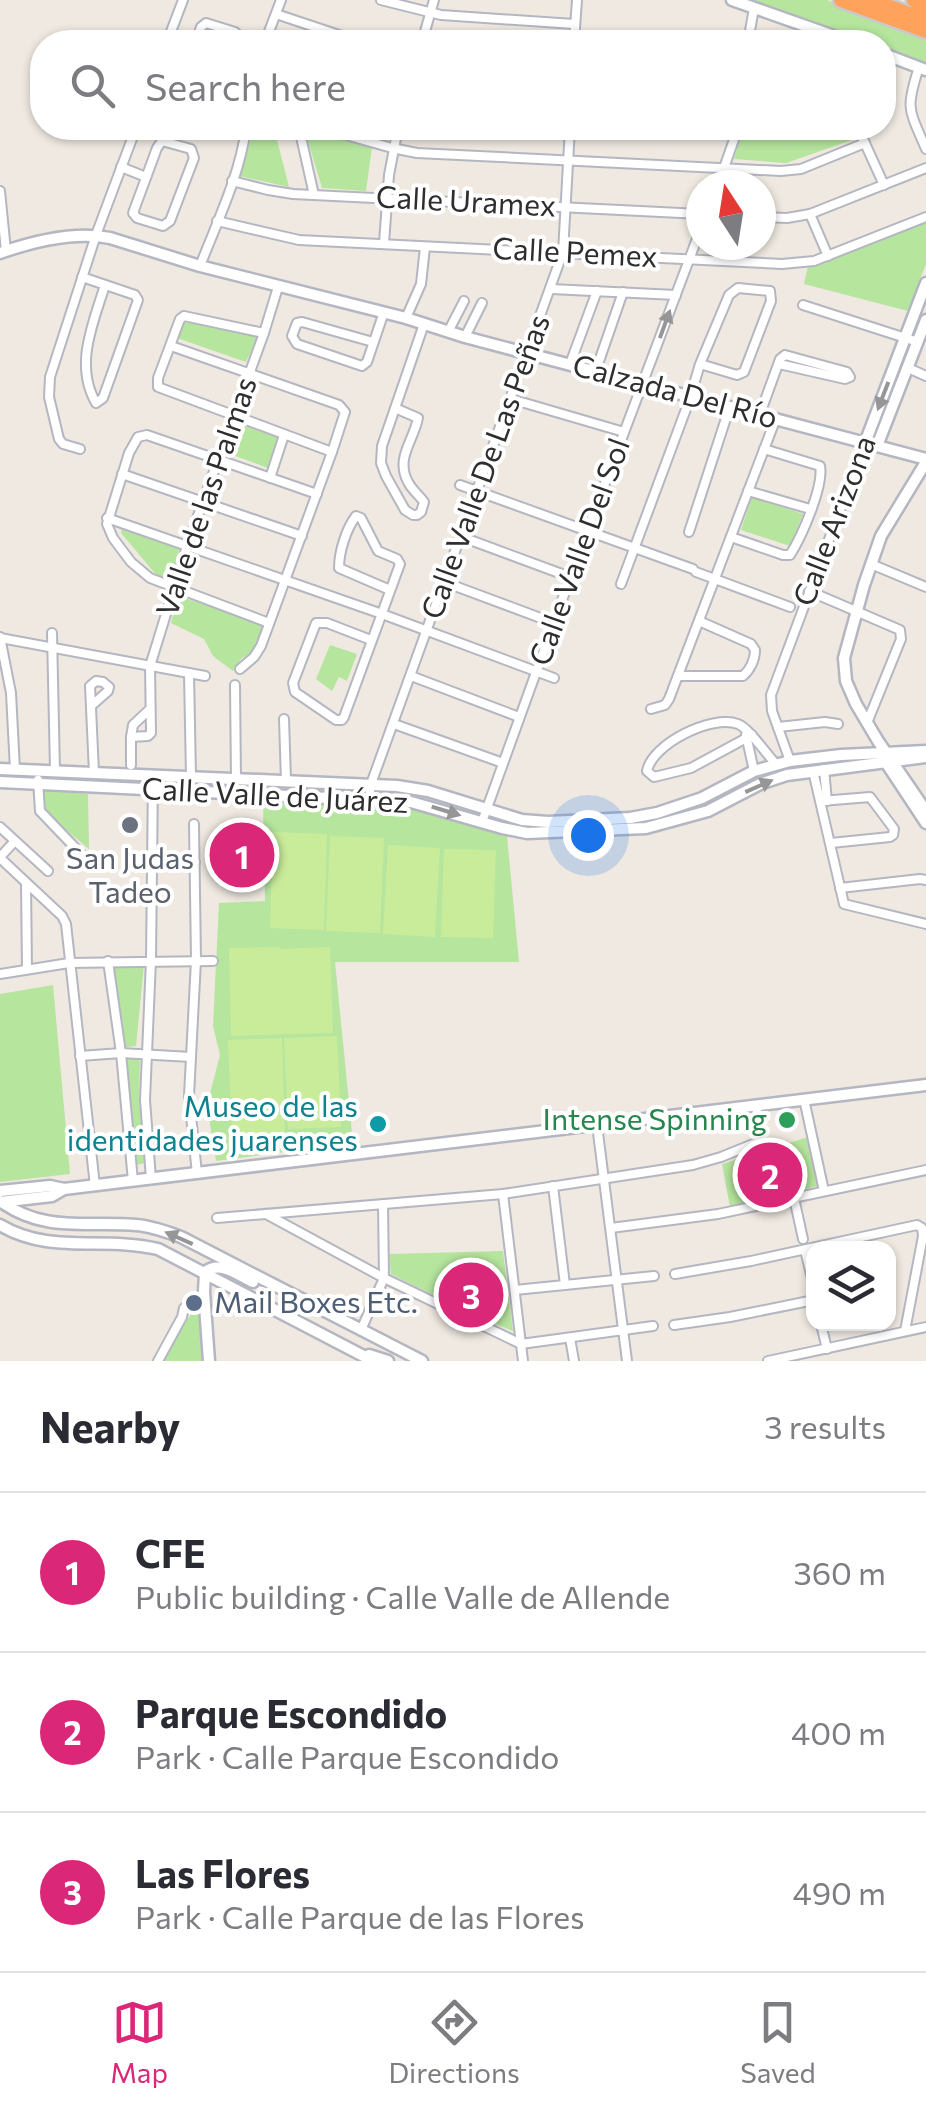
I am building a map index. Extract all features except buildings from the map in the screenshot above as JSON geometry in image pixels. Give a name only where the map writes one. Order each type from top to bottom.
[{"type":"highway","points":[[841,0],[926,31]]},
{"type":"highway","points":[[870,0],[926,20]]},
{"type":"street","points":[[172,30],[183,0]]},
{"type":"street","points":[[270,30],[282,0]]},
{"type":"street","points":[[380,0],[430,14],[574,24]]},
{"type":"street","points":[[425,30],[434,0]]},
{"type":"street","points":[[574,30],[578,0]]},
{"type":"street","points":[[732,0],[817,30]]},
{"type":"street","points":[[750,30],[754,8]]},
{"type":"street","points":[[276,14],[324,30]]},
{"type":"street","points":[[200,30],[206,22],[229,30]]},
{"type":"street","points":[[896,59],[922,69],[910,94],[909,107],[926,149]]},
{"type":"street","points":[[80,450],[59,440],[48,384],[131,140]]},
{"type":"street","points":[[200,266],[244,140]]},
{"type":"street","points":[[302,140],[314,194]]},
{"type":"street","points":[[364,140],[418,153],[724,170],[734,140]]},
{"type":"street","points":[[384,243],[394,140]]},
{"type":"street","name":"Calle Valle De Las Peñas","points":[[368,800],[563,252],[569,140]]},
{"type":"street","points":[[864,140],[884,185]]},
{"type":"street","points":[[162,142],[193,151],[194,158],[166,226],[134,216],[146,177],[162,142]]},
{"type":"street","points":[[776,171],[791,171],[865,143]]},
{"type":"street","points":[[121,167],[146,177]]},
{"type":"street","points":[[776,218],[810,214],[926,168]]},
{"type":"street","name":"Calle Uramex","points":[[232,181],[268,190],[314,194],[686,213]]},
{"type":"street","points":[[0,191],[3,252]]},
{"type":"street","points":[[810,214],[828,256]]},
{"type":"street","name":"Calle Pemex","points":[[716,260],[814,261],[926,218]]},
{"type":"street","name":"Calle Pemex","points":[[218,221],[298,240],[686,259]]},
{"type":"street","name":"Calzada Del Río","points":[[3,252],[50,240],[96,235],[926,460]]},
{"type":"street","points":[[406,318],[420,284],[425,247]]},
{"type":"street","name":"Calle Valle Del Sol","points":[[482,822],[689,260]]},
{"type":"street","points":[[82,277],[135,295],[138,300],[104,398],[96,403],[84,358],[105,285]]},
{"type":"street","name":"Calle Arizona","points":[[871,445],[926,283]]},
{"type":"street","name":"Valle de las Palmas","points":[[150,708],[150,666],[187,546],[278,287]]},
{"type":"street","name":"Calzada Del Río","points":[[738,288],[768,290],[771,302],[746,370],[737,375],[703,362],[729,295],[738,288]]},
{"type":"street","points":[[551,289],[676,296]]},
{"type":"street","points":[[570,364],[597,292]]},
{"type":"street","points":[[596,370],[622,292]]},
{"type":"street","points":[[448,332],[464,301]]},
{"type":"street","points":[[465,336],[482,303]]},
{"type":"street","points":[[802,305],[918,342]]},
{"type":"street","points":[[373,342],[302,322],[297,323],[292,336],[297,344],[358,366],[367,362],[384,312]]},
{"type":"street","points":[[264,334],[188,315],[180,319],[158,386],[332,452]]},
{"type":"street","name":"Calle Arizona","points":[[790,760],[771,695],[809,591],[926,320]]},
{"type":"street","points":[[395,408],[418,418],[403,460],[409,484],[424,502],[417,515],[408,513],[401,504],[381,463],[382,446],[395,408],[424,324]]},
{"type":"street","points":[[170,346],[344,409],[332,452],[257,653],[240,668]]},
{"type":"street","points":[[760,414],[778,364],[788,355],[848,372],[850,377],[778,364]]},
{"type":"street","points":[[621,584],[703,362]]},
{"type":"street","points":[[908,368],[926,376]]},
{"type":"street","points":[[512,399],[624,432]]},
{"type":"street","points":[[689,532],[730,406]]},
{"type":"street","points":[[651,709],[668,702],[776,418]]},
{"type":"street","points":[[268,624],[174,589],[150,578],[132,562],[108,524],[122,474],[136,439],[146,434],[317,494]]},
{"type":"street","points":[[270,478],[284,435]]},
{"type":"street","points":[[731,536],[790,555],[810,509],[822,474],[820,466],[764,449]]},
{"type":"street","points":[[926,460],[886,526],[871,564],[846,648],[845,675],[849,690],[885,754],[924,810],[926,823]]},
{"type":"street","points":[[122,474],[302,536]]},
{"type":"street","points":[[460,485],[790,607]]},
{"type":"street","points":[[748,491],[810,509]]},
{"type":"street","points":[[371,640],[316,623],[293,683],[295,692],[336,720],[342,720],[400,564],[397,558],[378,551],[361,518],[353,518],[339,568],[390,590]]},
{"type":"street","points":[[108,524],[187,546],[554,678]]},
{"type":"street","points":[[462,538],[570,577]]},
{"type":"street","points":[[871,564],[926,587]]},
{"type":"street","points":[[444,582],[554,624]]},
{"type":"street","points":[[809,591],[900,630],[901,639],[867,723]]},
{"type":"street","points":[[678,676],[743,676],[755,656],[751,644],[698,621]]},
{"type":"street","points":[[52,633],[55,771]]},
{"type":"street","points":[[16,770],[12,692],[0,638],[205,676]]},
{"type":"street","points":[[189,673],[191,777]]},
{"type":"street","points":[[411,676],[519,717]]},
{"type":"street","points":[[235,685],[236,779]]},
{"type":"street","points":[[83,786],[89,772],[91,706]]},
{"type":"street","points":[[131,737],[150,734],[150,708]]},
{"type":"street","points":[[131,764],[134,724],[150,708]]},
{"type":"street","points":[[284,719],[286,781]]},
{"type":"street","points":[[748,734],[683,771],[654,778],[647,771],[658,750],[700,726],[732,723],[740,724],[776,764]]},
{"type":"street","points":[[394,724],[503,763]]},
{"type":"street","points":[[778,727],[838,724]]},
{"type":"street","points":[[748,734],[754,772]]},
{"type":"street","name":"Calle Valle de Juárez","points":[[0,782],[411,802],[482,822],[646,828],[708,811],[774,779],[885,754],[926,754]]},
{"type":"street","name":"Calle Valle de Juárez","points":[[0,769],[418,788],[521,826],[644,816],[702,798],[754,772],[790,760],[865,759]]},
{"type":"street","points":[[39,770],[40,811],[81,852],[84,863]]},
{"type":"street","points":[[819,770],[844,904],[926,924]]},
{"type":"street","points":[[118,788],[120,774]]},
{"type":"street","points":[[151,1179],[145,1100],[153,775]]},
{"type":"street","points":[[259,794],[260,780]]},
{"type":"street","points":[[824,801],[870,797],[894,833],[890,837],[831,843]]},
{"type":"street","points":[[702,798],[708,811]]},
{"type":"street","points":[[194,824],[196,960],[190,1111],[197,1174]]},
{"type":"street","points":[[0,827],[48,871]]},
{"type":"street","points":[[14,842],[0,857],[64,920],[95,1186]]},
{"type":"street","points":[[153,860],[194,862]]},
{"type":"street","points":[[28,969],[24,880],[36,861]]},
{"type":"street","points":[[840,888],[926,880]]},
{"type":"street","points":[[0,974],[68,963],[213,960]]},
{"type":"street","points":[[108,961],[122,1053],[132,1182]]},
{"type":"street","points":[[80,1056],[122,1053],[191,1057]]},
{"type":"street","points":[[0,1202],[95,1186],[926,1085]]},
{"type":"street","points":[[804,1100],[824,1190]]},
{"type":"street","points":[[216,1218],[503,1194],[703,1163],[756,1144],[760,1135],[756,1105]]},
{"type":"street","points":[[598,1124],[627,1361]]},
{"type":"street","points":[[611,1228],[718,1214],[926,1170]]},
{"type":"street","points":[[0,1191],[50,1186],[64,1190]]},
{"type":"street","points":[[553,1186],[566,1285]]},
{"type":"street","points":[[503,1194],[523,1361]]},
{"type":"street","points":[[44,1197],[39,1210],[46,1223]]},
{"type":"street","points":[[794,1198],[804,1239]]},
{"type":"street","points":[[0,1202],[46,1223],[137,1225],[181,1237],[417,1360]]},
{"type":"street","points":[[361,1330],[384,1278],[383,1204]]},
{"type":"street","points":[[266,1214],[384,1278],[521,1344],[654,1326]]},
{"type":"street","points":[[0,1224],[37,1241],[144,1246],[172,1254],[368,1358],[370,1355],[388,1361]]},
{"type":"street","points":[[675,1274],[920,1226],[922,1236],[905,1331]]},
{"type":"street","points":[[856,1237],[857,1241]]},
{"type":"street","points":[[805,1250],[806,1254]]},
{"type":"street","points":[[204,1272],[219,1266],[256,1284],[276,1286]]},
{"type":"street","points":[[204,1272],[209,1361]]},
{"type":"street","points":[[515,1290],[654,1276]]},
{"type":"street","points":[[206,1310],[212,1292],[223,1282]]},
{"type":"street","points":[[674,1325],[806,1302]]},
{"type":"street","points":[[158,1361],[184,1308]]},
{"type":"street","points":[[768,1361],[926,1327]]},
{"type":"street","points":[[823,1331],[827,1349]]},
{"type":"street","points":[[876,1331],[877,1337]]},
{"type":"street","points":[[570,1338],[574,1361]]},
{"type":"green space","points":[[746,0],[827,0],[926,37],[926,66],[896,55],[896,30],[829,30]]},
{"type":"green space","points":[[250,140],[277,140],[289,187],[239,176]]},
{"type":"green space","points":[[308,140],[347,140],[372,147],[366,191],[322,188]]},
{"type":"green space","points":[[740,140],[852,140],[786,163],[734,159]]},
{"type":"green space","points":[[926,222],[926,264],[908,311],[804,284],[808,266]]},
{"type":"green space","points":[[183,323],[206,323],[258,336],[246,362],[177,338]]},
{"type":"green space","points":[[237,423],[277,437],[268,468],[225,452]]},
{"type":"green space","points":[[752,497],[803,514],[790,546],[741,530]]},
{"type":"green space","points":[[122,527],[180,546],[170,581],[158,577],[121,533]]},
{"type":"green space","points":[[178,596],[264,624],[253,651],[233,671],[213,656],[204,639],[171,623]]},
{"type":"green space","points":[[330,645],[357,654],[347,681],[339,677],[332,691],[316,679]]},
{"type":"green space","points":[[40,790],[88,794],[89,849],[41,809]]},
{"type":"green space","points":[[263,802],[419,810],[507,836],[519,962],[335,962],[353,1143],[216,1161],[207,1105],[220,1055],[213,1026],[219,903],[265,901]]},
{"type":"green space","points":[[273,832],[327,834],[324,930],[270,928]]},
{"type":"green space","points":[[330,836],[384,838],[380,933],[326,931]]},
{"type":"green space","points":[[388,845],[440,848],[435,937],[383,934]]},
{"type":"green space","points":[[444,849],[496,850],[493,938],[441,937]]},
{"type":"green space","points":[[330,947],[333,1033],[231,1036],[229,948]]},
{"type":"green space","points":[[144,965],[136,1046],[126,1047],[114,966]]},
{"type":"green space","points":[[53,985],[70,1174],[0,1182],[0,994]]},
{"type":"green space","points":[[337,1036],[341,1127],[288,1129],[284,1038]]},
{"type":"green space","points":[[282,1038],[285,1132],[232,1134],[228,1040]]},
{"type":"green space","points":[[140,1056],[145,1163],[133,1166],[123,1057]]},
{"type":"green space","points":[[808,1137],[818,1186],[730,1207],[722,1164]]},
{"type":"green space","points":[[503,1251],[513,1331],[391,1274],[389,1254]]},
{"type":"green space","points":[[198,1306],[202,1361],[163,1361],[192,1307]]},
{"type":"place","name":"San Judas Tadeo","points":[[130,825]]},
{"type":"place","name":"CFE","points":[[242,855]]},
{"type":"place","name":"Intense Spinning","points":[[787,1120]]},
{"type":"place","name":"Museo de las identidades juarenses","points":[[378,1124]]},
{"type":"place","name":"Parque Escondido","points":[[770,1175]]},
{"type":"place","name":"Las Flores","points":[[471,1295]]},
{"type":"place","name":"Mail Boxes Etc.","points":[[194,1303]]}]
